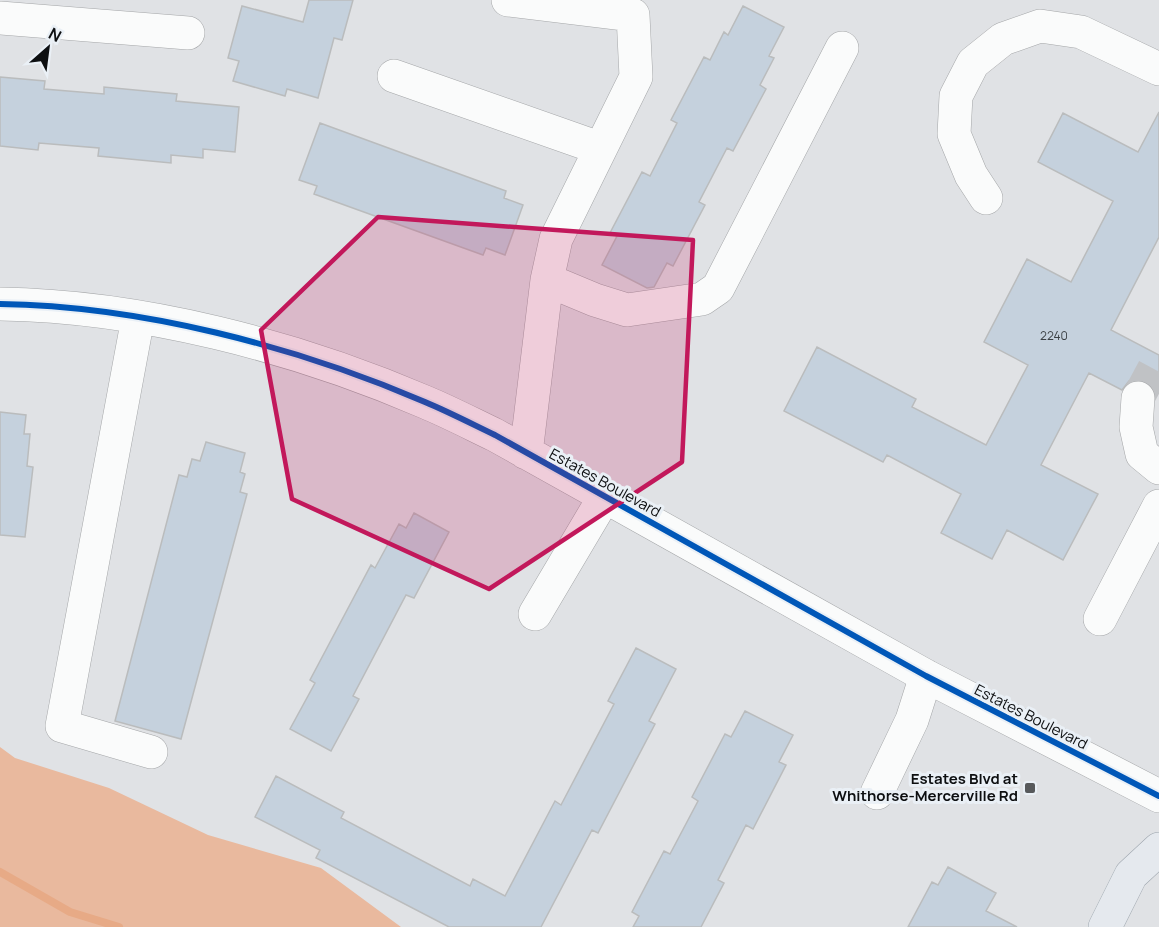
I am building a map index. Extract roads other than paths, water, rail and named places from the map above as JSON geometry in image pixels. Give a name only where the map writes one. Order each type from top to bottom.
[{"type":"main road","points":[[1105,927],[1131,874],[1159,849]]},
{"type":"street","points":[[508,0],[633,15],[636,77],[556,239],[547,280],[526,453]]},
{"type":"street","points":[[0,18],[188,33]]},
{"type":"street","points":[[986,198],[970,174],[954,134],[956,96],[973,63],[1003,39],[1040,26],[1081,32],[1159,69]]},
{"type":"street","points":[[547,280],[595,300],[627,310],[702,299],[718,288],[842,48]]},
{"type":"street","points":[[394,76],[599,148]]},
{"type":"street","name":"Estates Boulevard","points":[[0,304],[94,311],[195,328],[273,347],[351,372],[426,402],[495,435],[926,676],[1159,796]]},
{"type":"street","points":[[138,318],[62,726],[151,752]]},
{"type":"street","points":[[1138,398],[1136,427],[1142,454],[1159,468]]},
{"type":"street","points":[[535,614],[605,496]]},
{"type":"street","points":[[1100,619],[1159,506]]},
{"type":"street","points":[[877,793],[912,720],[926,676]]},
{"type":"waterway","points":[[0,872],[70,912],[119,927]]},
{"type":"tunnel","points":[[1138,398],[1159,359]]},
{"type":"place","name":"Estates Blvd at Whithorse-Mercerville Rd","points":[[1030,788]]}]
